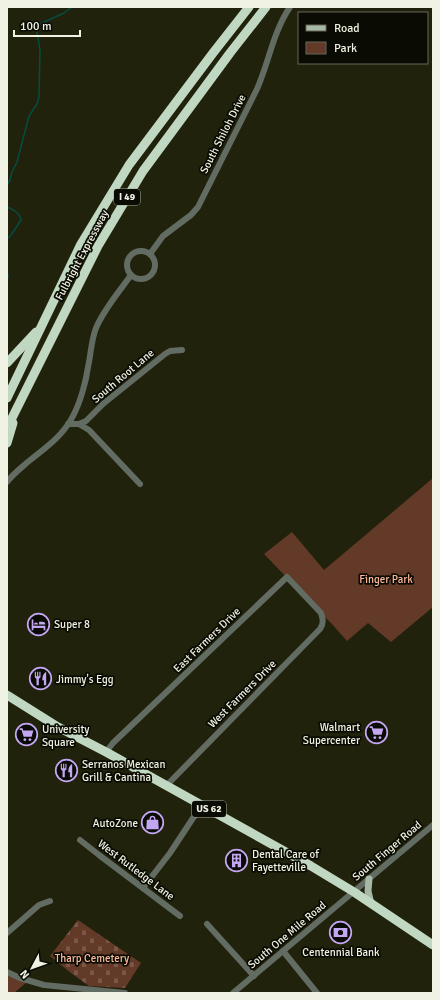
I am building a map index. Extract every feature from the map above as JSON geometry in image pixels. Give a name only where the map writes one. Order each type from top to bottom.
[{"type":"highway","name":"Fulbright Expressway","points":[[7,398],[81,244],[129,165],[250,7]]},
{"type":"highway","name":"Fulbright Expressway","points":[[7,428],[98,246],[143,172],[230,53],[266,7]]},
{"type":"highway","points":[[7,363],[42,326]]},
{"type":"highway","points":[[7,443],[18,406]]},
{"type":"highway","name":"US 62","points":[[7,695],[58,727],[294,856],[354,892],[433,945]]},
{"type":"main road","points":[[369,879],[368,891],[371,904]]},
{"type":"street","name":"South Shiloh Drive","points":[[150,254],[163,236],[191,215],[198,207],[257,89],[266,69],[277,32],[290,7]]},
{"type":"street","points":[[137,251],[150,254],[155,262],[154,272],[151,276],[137,279],[131,275],[127,270],[127,260],[129,256],[137,251]]},
{"type":"street","points":[[7,482],[12,475],[58,437],[68,424],[77,406],[85,380],[96,329],[104,313],[131,275]]},
{"type":"street","name":"South Root Lane","points":[[79,424],[86,421],[103,404],[165,354],[175,350],[182,350]]},
{"type":"street","points":[[68,424],[79,424],[89,430],[140,484]]},
{"type":"street","name":"East Farmers Drive","points":[[106,752],[113,743],[287,577],[321,613]]},
{"type":"street","name":"West Farmers Drive","points":[[166,786],[320,629],[323,625],[321,613]]},
{"type":"street","points":[[143,888],[172,850],[197,812],[200,804]]},
{"type":"street","name":"South Finger Road","points":[[354,892],[433,825]]},
{"type":"street","name":"West Rutledge Lane","points":[[80,840],[180,916]]},
{"type":"street","name":"South One Mile Road","points":[[233,993],[354,892]]},
{"type":"street","points":[[7,933],[39,905],[50,901]]},
{"type":"street","points":[[207,924],[254,976]]},
{"type":"street","points":[[282,951],[317,993]]},
{"type":"street","points":[[7,972],[32,982],[64,990],[125,993]]},
{"type":"green space","name":"Finger Park","points":[[433,478],[433,607],[391,642],[368,623],[347,641],[264,554],[292,532],[324,570]]},
{"type":"green space","name":"Tharp Cemetery","points":[[78,920],[141,963],[125,988],[89,986],[50,956]]},
{"type":"green space","points":[[7,972],[28,981],[14,993],[7,993]]},
{"type":"waterway","points":[[7,185],[17,162],[29,116],[37,104],[39,97],[40,50],[37,32],[38,26],[64,13],[72,7]]},
{"type":"waterway","points":[[7,207],[18,214],[21,220],[7,239]]},
{"type":"waterway","points":[[7,273],[7,282]]},
{"type":"place","name":"Super 8","points":[[39,624]]},
{"type":"place","name":"Jimmy's Egg","points":[[40,679]]},
{"type":"place","name":"Walmart Supercenter","points":[[376,733]]},
{"type":"place","name":"University Square","points":[[27,735]]},
{"type":"place","name":"Serranos Mexican Grill & Cantina","points":[[66,770]]},
{"type":"place","name":"AutoZone","points":[[153,823]]},
{"type":"place","name":"Dental Care of Fayetteville","points":[[236,860]]},
{"type":"place","name":"Centennial Bank","points":[[341,932]]}]
